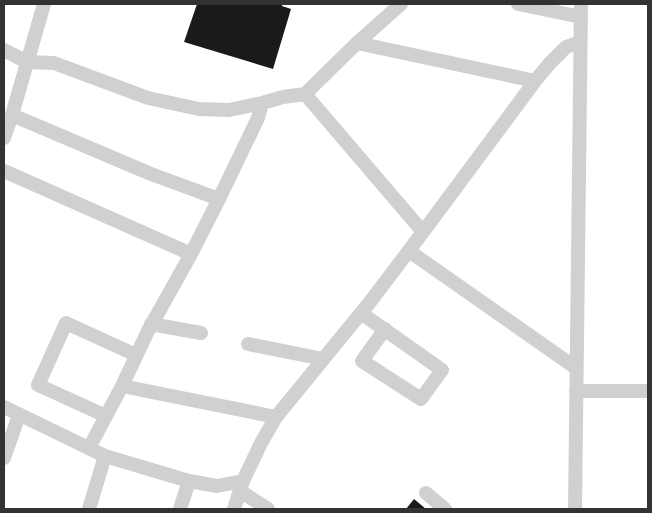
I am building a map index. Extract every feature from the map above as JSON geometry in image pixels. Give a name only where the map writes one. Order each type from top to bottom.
[{"type":"street","points":[[4,138],[44,4]]},
{"type":"street","points":[[4,50],[27,62],[54,63],[148,98],[199,109],[229,110],[304,94],[401,4]]},
{"type":"street","points":[[518,4],[581,11],[574,509]]},
{"type":"street","points":[[234,509],[261,443],[276,417],[409,251],[535,81],[566,47],[580,42]]},
{"type":"street","points":[[357,43],[535,81]]},
{"type":"street","points":[[304,94],[423,232]]},
{"type":"street","points":[[89,448],[122,386],[151,324],[191,254],[219,199],[258,118],[262,103]]},
{"type":"street","points":[[12,115],[151,174],[219,199]]},
{"type":"street","points":[[4,171],[191,254]]},
{"type":"street","points":[[409,251],[576,368]]},
{"type":"street","points":[[361,313],[442,370],[421,399],[362,361],[385,330]]},
{"type":"street","points":[[106,416],[38,385],[66,323],[136,355]]},
{"type":"street","points":[[151,324],[201,333]]},
{"type":"street","points":[[248,344],[323,359]]},
{"type":"street","points":[[122,386],[276,417]]},
{"type":"street","points":[[576,391],[648,390]]},
{"type":"street","points":[[4,407],[106,456],[189,481],[217,486],[242,486],[268,509]]},
{"type":"street","points":[[4,458],[19,415]]},
{"type":"street","points":[[89,509],[106,456]]},
{"type":"street","points":[[180,509],[189,481]]},
{"type":"street","points":[[426,493],[446,509]]},
{"type":"building","points":[[197,4],[282,4],[282,6],[291,9],[273,69],[184,42]]},
{"type":"building","points":[[414,499],[426,509],[406,509]]}]
